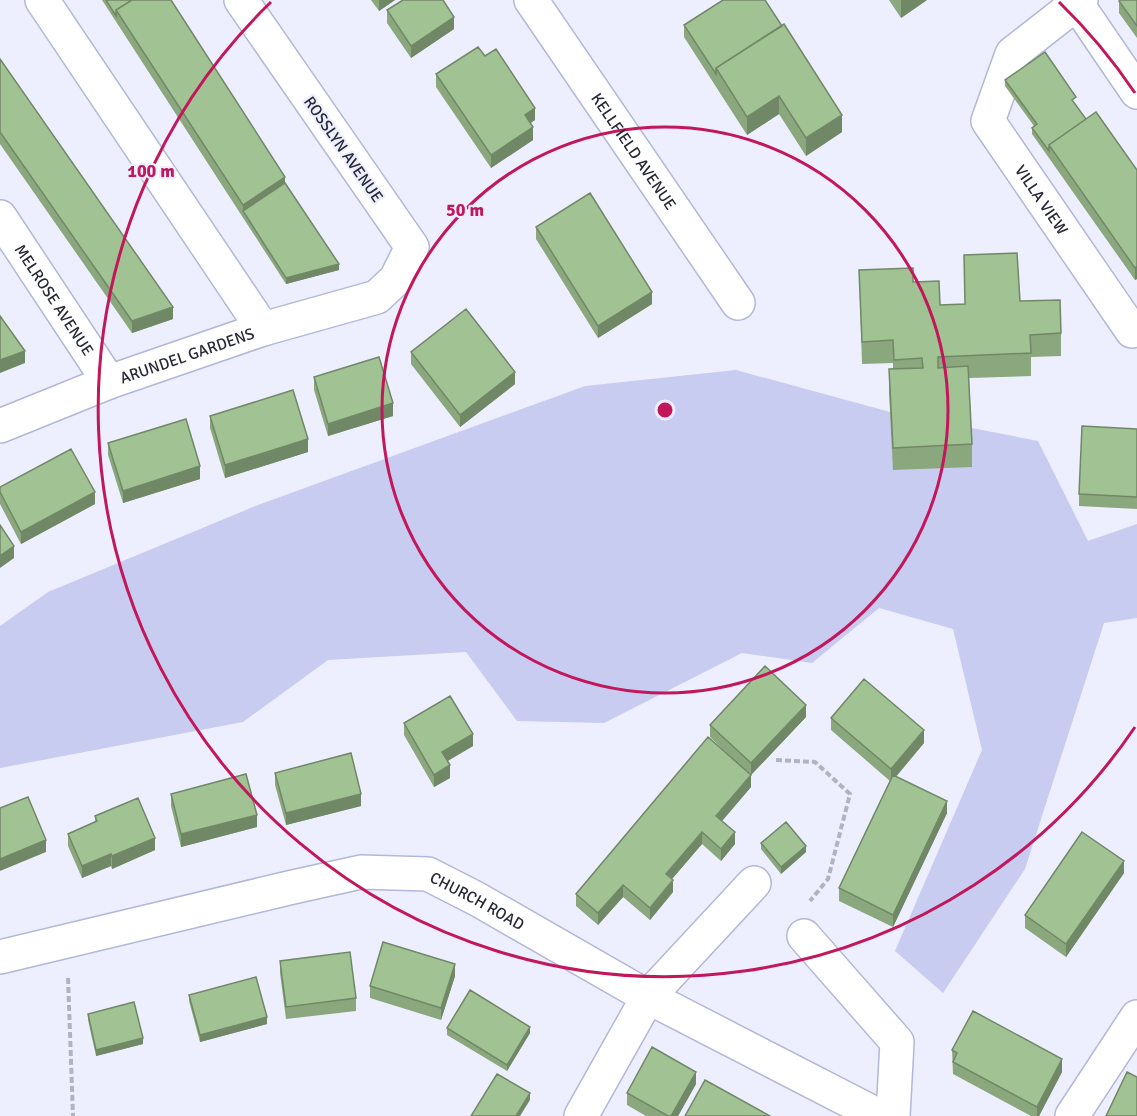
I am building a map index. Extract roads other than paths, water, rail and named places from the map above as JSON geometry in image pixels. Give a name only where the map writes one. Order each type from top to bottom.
[{"type":"street","points":[[42,0],[263,329]]},
{"type":"street","name":"ROSSLYN AVENUE","points":[[241,0],[412,247],[396,279],[377,297]]},
{"type":"street","name":"KELLFIELD AVENUE","points":[[531,0],[738,303]]},
{"type":"street","points":[[1079,2],[1137,92]]},
{"type":"street","name":"VILLA VIEW","points":[[1079,2],[1012,54],[988,121],[1132,331],[1137,328]]},
{"type":"street","name":"MELROSE AVENUE","points":[[0,217],[109,382]]},
{"type":"street","name":"ARUNDEL GARDENS","points":[[0,426],[109,382],[263,329],[377,297]]},
{"type":"street","name":"CHURCH ROAD","points":[[0,957],[292,886],[362,872],[428,874],[477,899],[841,1108],[879,1116]]},
{"type":"street","points":[[581,1116],[648,997],[754,883]]},
{"type":"street","points":[[804,936],[897,1042],[893,1116]]},
{"type":"street","points":[[1072,1116],[1137,1017]]}]
